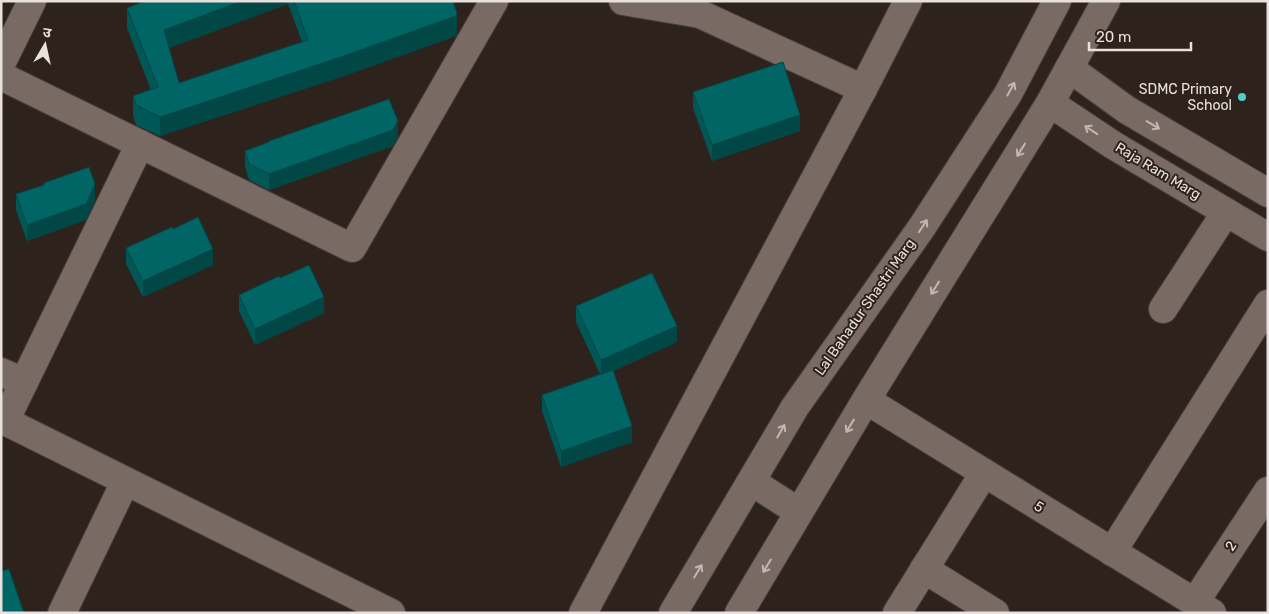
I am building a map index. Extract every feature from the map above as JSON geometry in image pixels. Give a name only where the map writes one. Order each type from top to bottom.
[{"type":"street","points":[[1,64],[32,1]]},
{"type":"street","points":[[1,76],[352,248],[494,1]]},
{"type":"street","points":[[623,1],[700,14],[863,89]]},
{"type":"street","points":[[583,613],[863,89],[908,1]]},
{"type":"street","name":"Lal Bahadur Shastri Marg","points":[[673,613],[752,482],[795,406],[922,227],[1008,94],[1058,1]]},
{"type":"street","points":[[740,613],[866,400],[1050,103],[1106,1]]},
{"type":"street","points":[[1069,68],[1128,110],[1268,193]]},
{"type":"street","name":"Raja Ram Marg","points":[[1050,103],[1113,145],[1268,237]]},
{"type":"street","points":[[140,144],[12,377],[5,422],[391,613]]},
{"type":"street","points":[[1163,309],[1226,212]]},
{"type":"street","points":[[1112,552],[1268,304]]},
{"type":"street","name":"5","points":[[866,400],[1204,607]]},
{"type":"street","points":[[897,613],[984,473]]},
{"type":"street","points":[[62,613],[125,482]]},
{"type":"street","points":[[752,482],[800,512]]},
{"type":"street","name":"2","points":[[1204,607],[1268,491]]},
{"type":"street","points":[[924,569],[995,613]]},
{"type":"building","points":[[145,1],[242,1],[164,30],[179,83],[308,40],[294,1],[453,1],[457,13],[456,16],[341,57],[160,117],[136,105],[133,96],[158,87],[127,8]]},
{"type":"building","points":[[783,62],[800,115],[712,145],[693,92]]},
{"type":"building","points":[[389,99],[398,121],[393,130],[269,174],[249,164],[245,151]]},
{"type":"building","points":[[89,167],[95,184],[86,204],[27,225],[16,194]]},
{"type":"building","points":[[198,217],[213,249],[143,281],[126,248]]},
{"type":"building","points":[[309,265],[324,297],[255,329],[239,295],[279,276],[280,278]]},
{"type":"building","points":[[652,273],[677,326],[601,360],[576,306]]},
{"type":"building","points":[[613,370],[632,426],[561,451],[542,395]]},
{"type":"building","points":[[9,569],[24,613],[1,613],[1,571]]},
{"type":"place","name":"SDMC Primary School","points":[[1242,97]]}]
